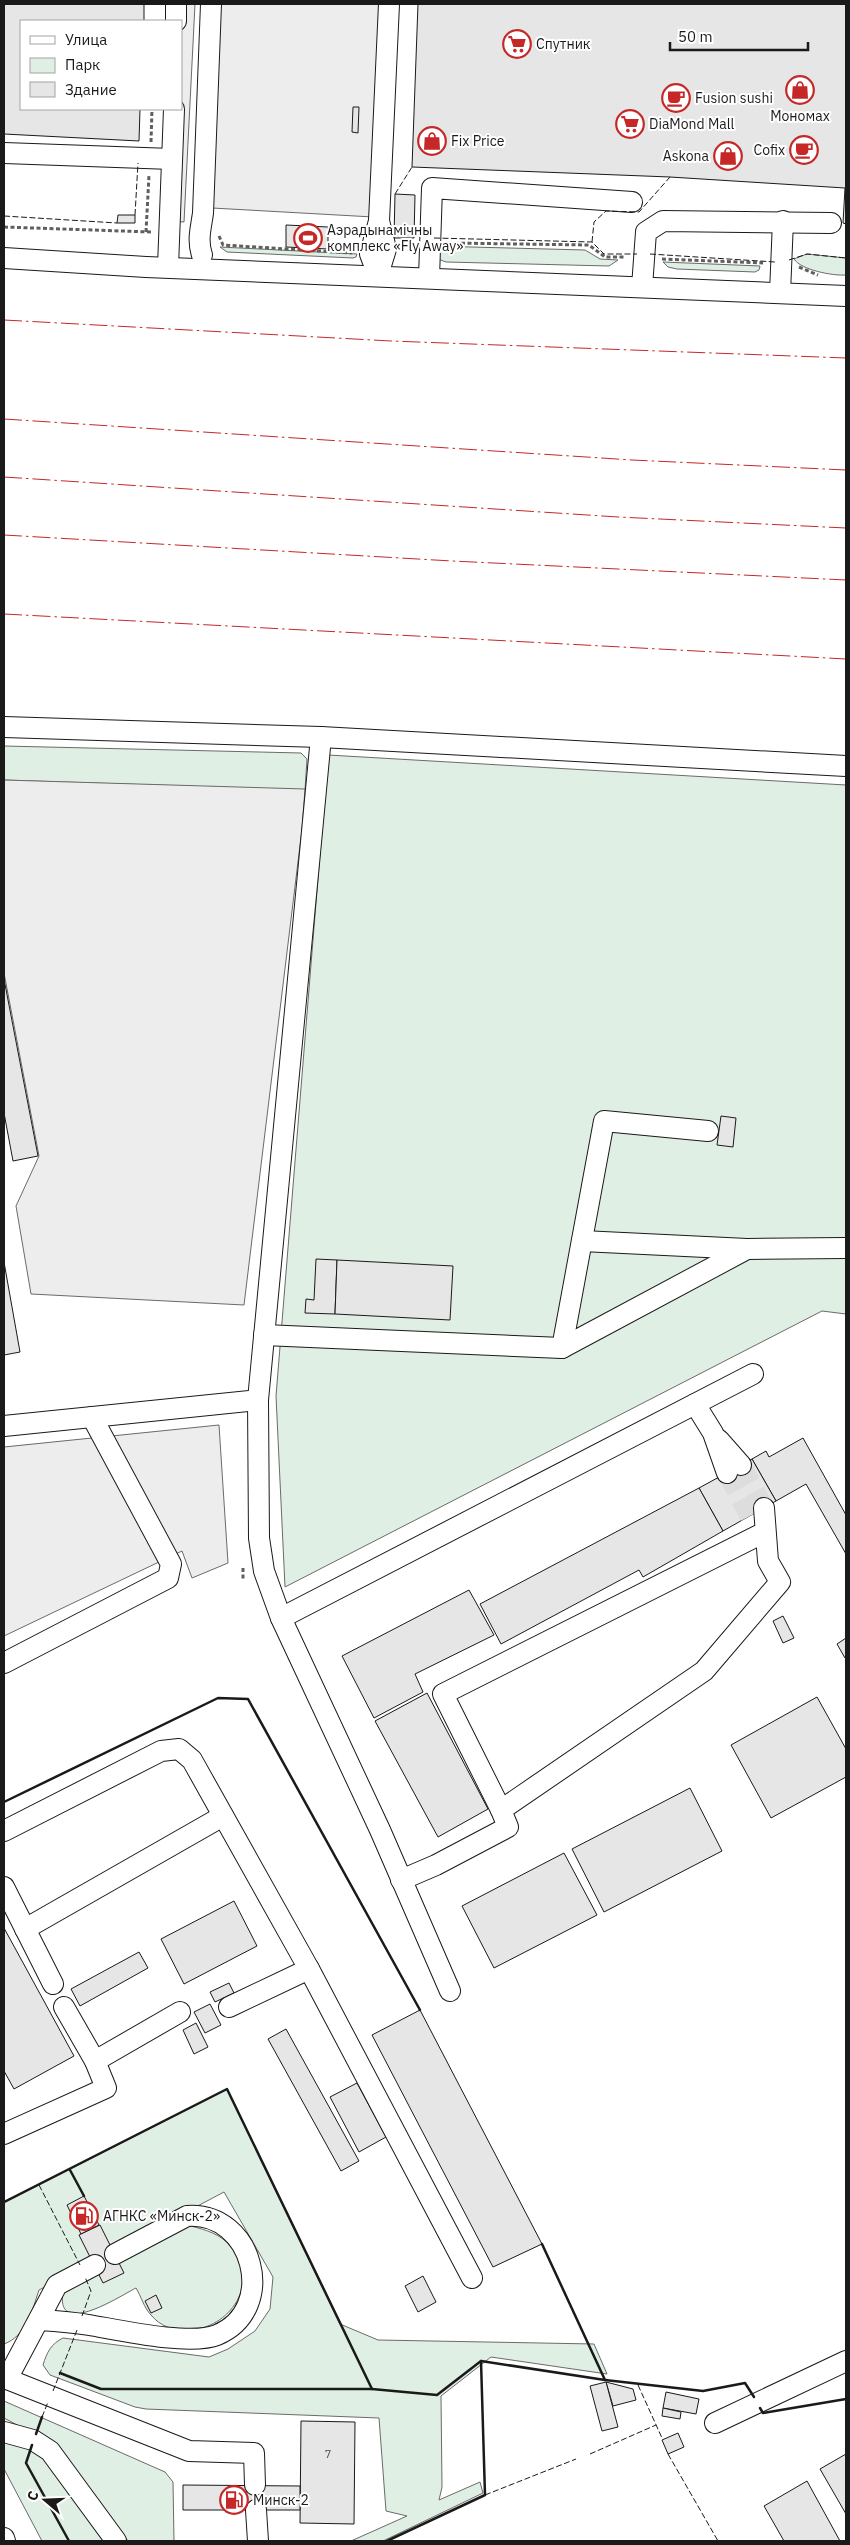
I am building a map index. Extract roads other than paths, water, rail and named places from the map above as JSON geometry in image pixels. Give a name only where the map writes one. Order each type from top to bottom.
[{"type":"street","points":[[176,4],[176,20]]},
{"type":"street","points":[[202,261],[199,246],[206,225],[211,4]]},
{"type":"street","points":[[378,275],[370,254],[379,221],[389,4]]},
{"type":"street","points":[[168,267],[174,110]]},
{"type":"street","points":[[4,153],[172,159]]},
{"type":"street","points":[[429,278],[432,188],[632,202]]},
{"type":"street","points":[[378,275],[386,248],[379,221]]},
{"type":"street","points":[[642,287],[646,232],[664,221],[831,223]]},
{"type":"street","points":[[780,293],[784,222]]},
{"type":"street","points":[[4,258],[168,267],[202,261],[429,278],[846,296]]},
{"type":"street","points":[[4,728],[321,737],[846,766]]},
{"type":"street","points":[[321,737],[258,1400],[259,1538],[264,1571],[281,1618],[450,1991]]},
{"type":"street","points":[[562,1348],[604,1122],[708,1130]]},
{"type":"street","points":[[582,1241],[747,1249],[846,1248]]},
{"type":"street","points":[[264,1335],[562,1348],[747,1249]]},
{"type":"street","points":[[281,1618],[753,1374]]},
{"type":"street","points":[[4,1426],[258,1400]]},
{"type":"street","points":[[695,1404],[734,1469]]},
{"type":"street","points":[[4,1663],[168,1578],[171,1564],[92,1417]]},
{"type":"street","points":[[501,1810],[704,1671],[780,1582],[768,1561],[765,1532],[757,1512]]},
{"type":"street","points":[[401,1880],[436,1866],[508,1827],[443,1694],[765,1532]]},
{"type":"street","points":[[4,1831],[161,1751],[178,1749],[192,1760],[309,1969],[472,2278]]},
{"type":"street","points":[[25,1929],[223,1816]]},
{"type":"street","points":[[4,1887],[53,1984]]},
{"type":"street","points":[[228,2007],[309,1969]]},
{"type":"street","points":[[6,2127],[106,2088],[95,2061],[64,2006]]},
{"type":"street","points":[[95,2061],[180,2012]]},
{"type":"street","points":[[39,2320],[80,2323],[181,2339],[217,2335],[239,2319],[251,2298],[253,2283],[245,2248],[236,2235],[211,2218],[200,2215],[187,2216],[115,2254]]},
{"type":"street","points":[[94,2265],[57,2285],[5,2378],[189,2451],[254,2453],[255,2486]]},
{"type":"street","points":[[715,2423],[846,2361]]},
{"type":"street","points":[[4,2432],[34,2440],[50,2451],[116,2541]]},
{"type":"street","points":[[256,2510],[258,2541]]},
{"type":"tunnel","points":[[741,1465],[764,1508]]},
{"type":"tunnel","points":[[727,1473],[750,1516]]},
{"type":"place","name":"Спутник","points":[[517,44]]},
{"type":"place","name":"Мономах","points":[[800,90]]},
{"type":"place","name":"Fusion sushi","points":[[676,98]]},
{"type":"place","name":"DiaMond Mall","points":[[630,124]]},
{"type":"place","name":"Fix Price","points":[[432,141]]},
{"type":"place","name":"Cofix","points":[[804,150]]},
{"type":"place","name":"Askona","points":[[728,156]]},
{"type":"place","name":"Аэрадынамічны комплекс «Fly Away»","points":[[308,238]]},
{"type":"place","name":"АГНКС «Минск-2»","points":[[84,2216]]},
{"type":"place","name":"Минск-2","points":[[234,2500]]}]
